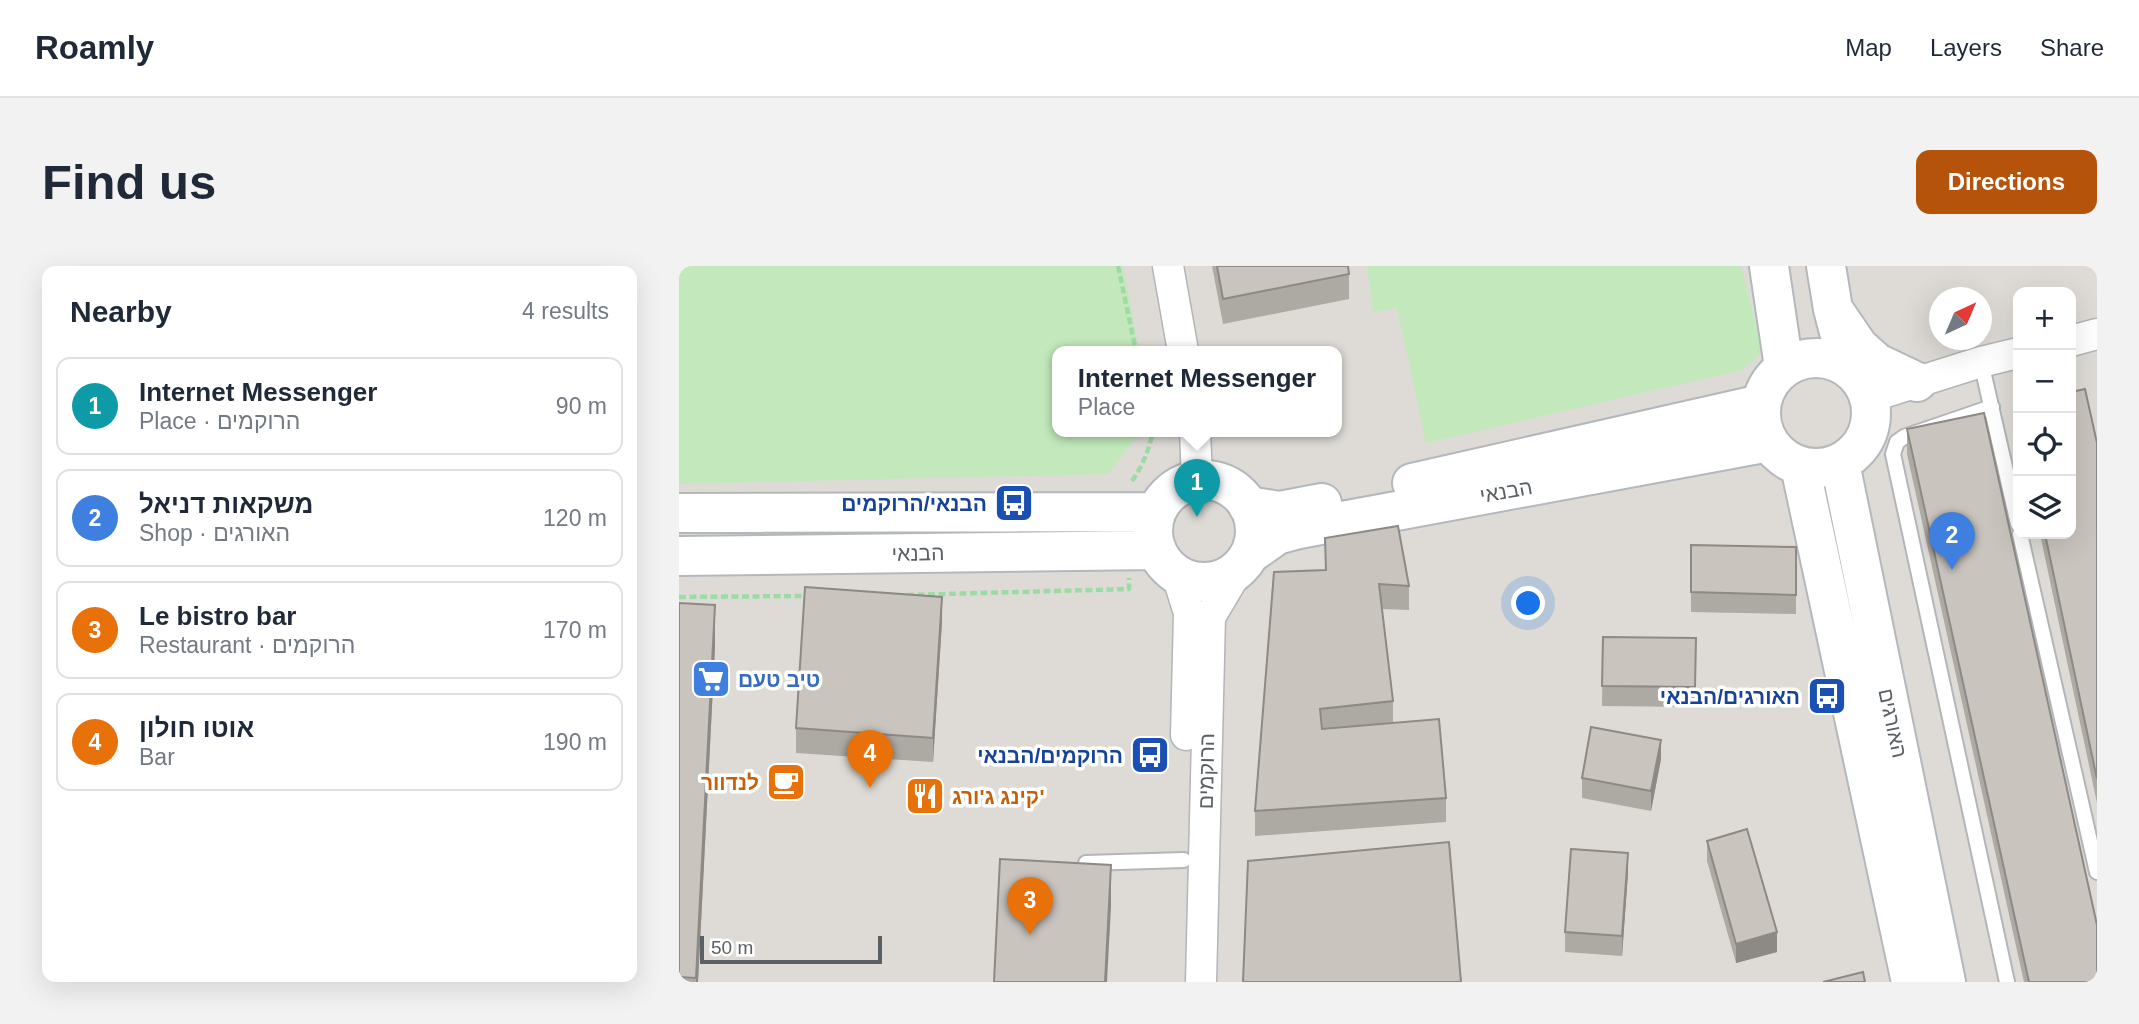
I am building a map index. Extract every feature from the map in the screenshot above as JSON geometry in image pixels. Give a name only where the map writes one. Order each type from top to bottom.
[{"type":"street","points":[[1168,266],[1182,346]]},
{"type":"street","points":[[1769,266],[1784,367]]},
{"type":"street","points":[[1826,266],[1833,309],[1860,382],[1872,417],[1867,436],[1856,452],[1840,463],[1820,468],[1800,466],[1783,457],[1769,442],[1762,424],[1761,404],[1773,377],[1799,359],[1817,356],[1834,360],[1860,382],[1917,382],[2013,354]]},
{"type":"street","points":[[1833,309],[1859,347],[1877,363],[1917,382]]},
{"type":"street","points":[[2076,340],[2097,334]]},
{"type":"street","name":"הבנאי","points":[[1248,506],[1280,511],[1297,509],[1761,404]]},
{"type":"street","points":[[1195,437],[1197,480]]},
{"type":"street","name":"הבנאי","points":[[1244,561],[1277,535],[1299,529],[1769,442]]},
{"type":"street","name":"האורגים","points":[[1840,463],[1946,982]]},
{"type":"street","name":"האורגים","points":[[1800,466],[1910,982]]},
{"type":"street","points":[[1207,480],[1235,490],[1248,506],[1254,521],[1255,538],[1244,561],[1226,577],[1203,581],[1180,576],[1162,558],[1153,531],[1156,512],[1172,491],[1184,484],[1207,480]]},
{"type":"street","name":"הבנאי","points":[[679,513],[1156,512]]},
{"type":"street","name":"הבנאי","points":[[686,556],[1162,558]]},
{"type":"street","name":"הרוקמים","points":[[1162,558],[1179,581],[1189,613],[1181,982]]},
{"type":"street","name":"הרוקמים","points":[[1201,982],[1210,617],[1244,561]]},
{"type":"lane","points":[[1981,362],[2013,502]]},
{"type":"lane","points":[[1992,407],[1904,437],[1897,442],[1893,454],[2007,982]]},
{"type":"lane","points":[[2022,539],[2097,872]]},
{"type":"lane","points":[[1086,863],[1184,860]]},
{"type":"path","points":[[1118,266],[1135,346]]},
{"type":"path","points":[[686,556],[692,609]]},
{"type":"path","points":[[896,595],[1129,589]]},
{"type":"path","points":[[679,597],[814,596]]},
{"type":"shaded area","points":[[679,266],[2097,266],[2097,982],[679,982]]},
{"type":"green space","points":[[679,266],[1123,266],[1138,346],[1052,346],[1052,437],[1136,437],[1108,474],[679,484]]},
{"type":"green space","points":[[1367,266],[1741,266],[1763,352],[1742,370],[1426,443],[1397,308],[1373,312]]},
{"type":"building","points":[[1217,266],[1348,266],[1349,274],[1223,299]]},
{"type":"building","points":[[2085,389],[2097,443],[2097,779],[2046,539],[2076,539],[2076,391]]},
{"type":"building","points":[[1984,413],[2097,925],[2097,982],[2029,982],[1907,429]]},
{"type":"building","points":[[1398,526],[1409,586],[1379,584],[1393,701],[1320,709],[1322,729],[1439,719],[1446,798],[1255,811],[1274,572],[1326,570],[1325,538]]},
{"type":"building","points":[[1691,545],[1796,547],[1796,595],[1691,592]]},
{"type":"building","points":[[805,587],[942,597],[933,738],[796,728]]},
{"type":"building","points":[[679,603],[715,605],[696,978],[679,977]]},
{"type":"building","points":[[1603,637],[1696,638],[1695,687],[1602,686]]},
{"type":"building","points":[[1591,727],[1661,740],[1651,791],[1582,778]]},
{"type":"building","points":[[1747,829],[1777,932],[1736,944],[1707,841]]},
{"type":"building","points":[[1449,842],[1461,982],[1243,982],[1248,861]]},
{"type":"building","points":[[1571,849],[1628,853],[1622,936],[1565,932]]},
{"type":"building","points":[[1000,859],[1111,865],[1105,982],[994,982]]},
{"type":"building","points":[[1863,972],[1865,982],[1823,982]]},
{"type":"place","name":"הבנאי/הרוקמים","points":[[1014,503]]},
{"type":"place","name":"Internet Messenger","points":[[1197,517]]},
{"type":"place","name":"משקאות דניאל","points":[[1952,570]]},
{"type":"place","name":"טיב טעם","points":[[711,679]]},
{"type":"place","name":"האורגים/הבנאי","points":[[1827,696]]},
{"type":"place","name":"הרוקמים/הבנאי","points":[[1150,755]]},
{"type":"place","name":"לנדוור","points":[[786,782]]},
{"type":"place","name":"אוטו חולון","points":[[870,788]]},
{"type":"place","name":"קינג ג'ורג'","points":[[925,796]]},
{"type":"place","name":"Le bistro bar","points":[[1030,935]]}]
